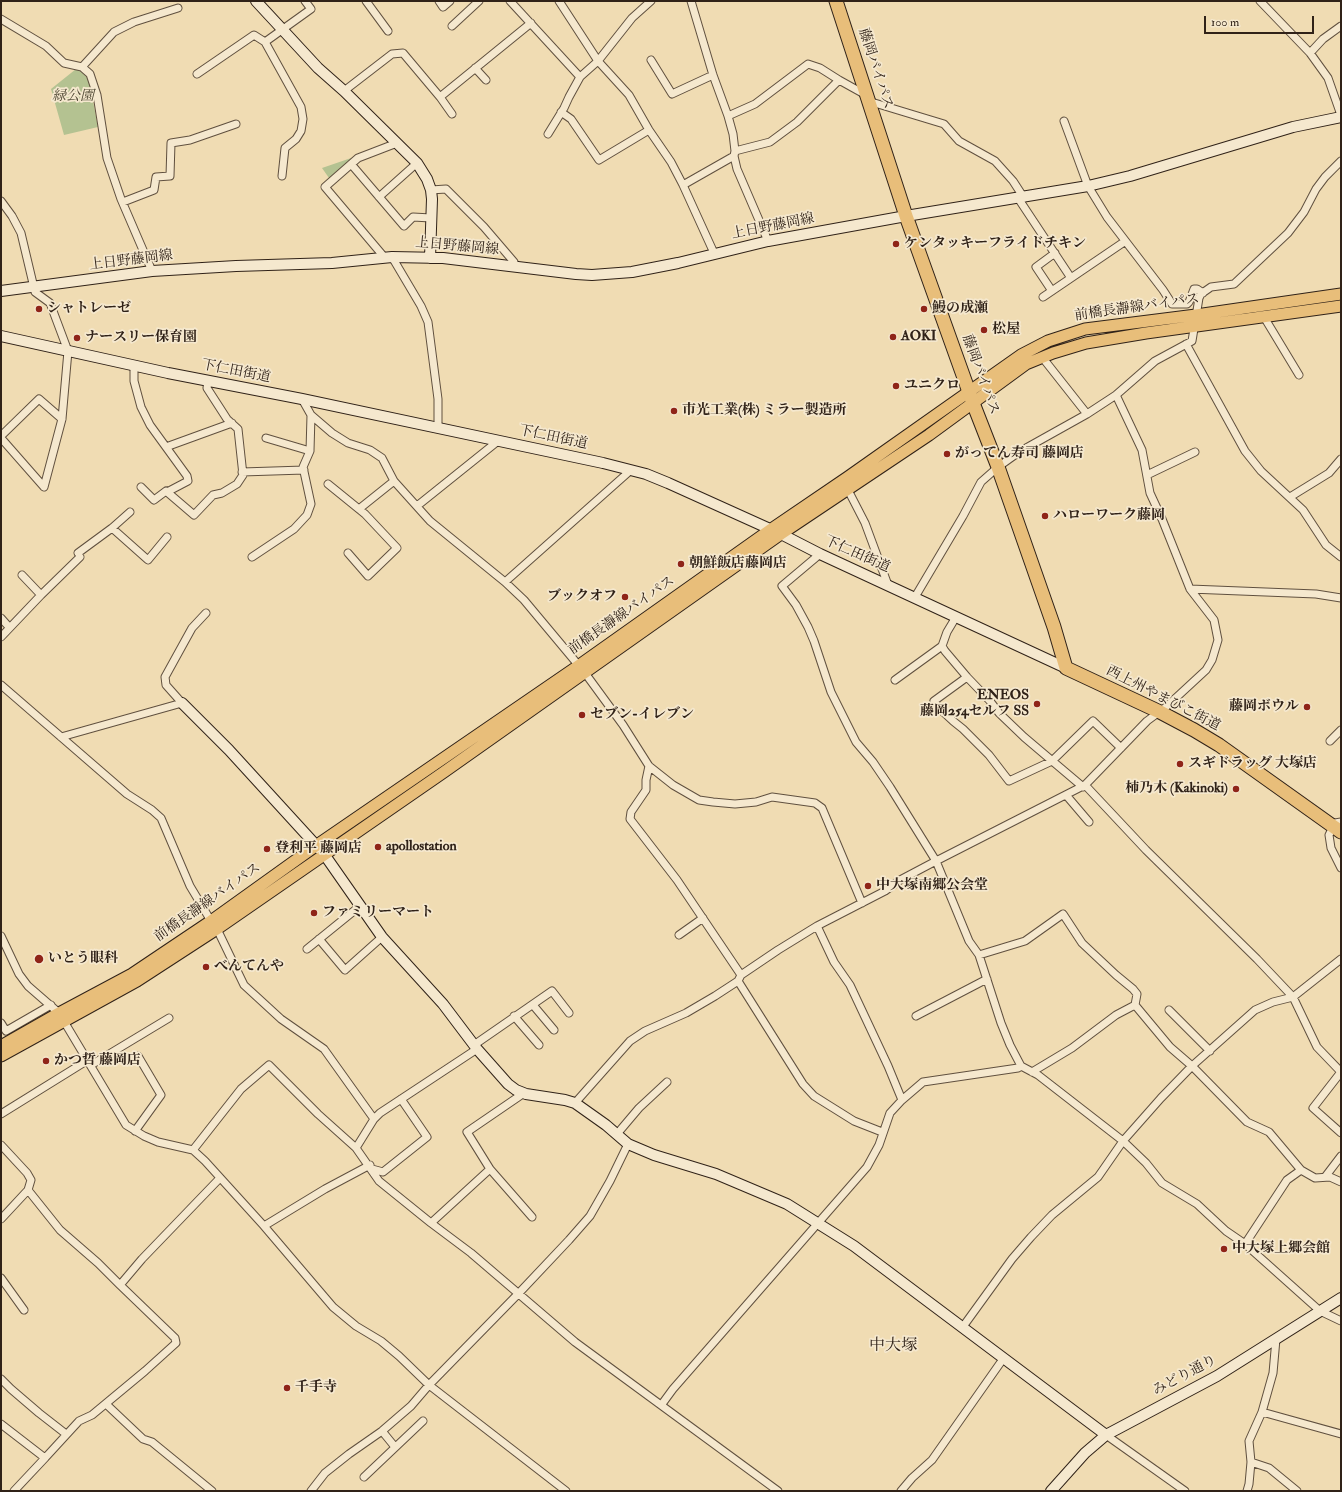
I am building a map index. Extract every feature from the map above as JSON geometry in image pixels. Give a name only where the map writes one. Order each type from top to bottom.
[{"type":"highway","name":"藤岡バイパス","points":[[836,1],[906,216],[971,397],[998,467],[1052,622],[1066,668]]},
{"type":"highway","name":"西上州やまびこ街道","points":[[1066,668],[1160,712],[1219,745],[1338,827]]},
{"type":"main road","name":"前橋長瀞線バイパス","points":[[1,1046],[58,1013],[137,981],[320,850],[444,772],[770,530],[971,397],[1026,364],[1076,345],[1195,320],[1341,294]]},
{"type":"main road","name":"前橋長瀞線バイパス","points":[[581,669],[848,490],[971,397],[1021,355],[1048,341],[1085,328],[1144,320],[1195,320],[1264,317],[1340,307]]},
{"type":"main road","name":"前橋長瀞線バイパス","points":[[1,1056],[58,1013]]},
{"type":"street","points":[[256,1],[318,68],[344,90],[417,163],[427,179],[431,190],[430,258]]},
{"type":"street","points":[[265,42],[312,8],[305,1]]},
{"type":"street","points":[[366,1],[388,31]]},
{"type":"street","points":[[440,1],[443,7],[450,1]]},
{"type":"street","points":[[452,26],[479,1]]},
{"type":"street","points":[[510,1],[580,77]]},
{"type":"street","points":[[559,1],[598,61],[629,95],[649,130],[671,162],[714,253]]},
{"type":"street","points":[[548,134],[562,112],[580,77],[598,61],[632,18],[651,1]]},
{"type":"street","points":[[691,1],[713,75],[728,116],[733,134],[734,154],[744,187],[768,242]]},
{"type":"street","points":[[1260,1],[1310,53],[1328,78],[1341,116]]},
{"type":"street","points":[[82,68],[114,32],[134,22],[178,8]]},
{"type":"street","points":[[1,19],[46,46],[64,63],[82,68],[90,74],[98,95],[107,158],[123,202],[152,271]]},
{"type":"street","points":[[440,97],[531,23]]},
{"type":"street","points":[[1310,53],[1323,39],[1341,26]]},
{"type":"street","points":[[197,74],[254,35],[265,42],[301,107],[303,119],[301,131],[296,140],[285,148],[282,176]]},
{"type":"street","points":[[344,90],[392,54],[403,53],[440,97],[452,114]]},
{"type":"street","points":[[651,60],[672,94],[713,75]]},
{"type":"street","points":[[728,116],[755,104],[808,64],[820,68],[868,98],[944,124],[959,142],[995,161],[1013,181],[1021,198],[1071,278]]},
{"type":"street","points":[[475,68],[486,80]]},
{"type":"street","points":[[683,185],[734,154],[770,142],[797,122],[839,80]]},
{"type":"street","points":[[562,112],[571,119],[599,160],[649,130]]},
{"type":"street","name":"上日野藤岡線","points":[[1,291],[152,271],[236,266],[332,263],[388,257],[430,258],[576,274],[612,274],[655,268],[714,253],[906,216],[1088,186],[1130,176],[1293,127],[1341,116]]},
{"type":"street","points":[[1064,121],[1088,186],[1124,242],[1163,290],[1172,304],[1189,302],[1194,289],[1197,289],[1203,293]]},
{"type":"street","points":[[123,202],[154,190],[156,176],[170,176],[171,143],[190,140],[236,124]]},
{"type":"street","points":[[397,143],[358,158],[325,186],[388,257],[421,306],[428,322],[438,399],[438,428]]},
{"type":"street","points":[[915,597],[963,516],[981,482],[998,467],[1019,452],[1087,414],[1116,395],[1155,361],[1192,341],[1200,298],[1203,293],[1211,288],[1234,284],[1288,233],[1302,216],[1316,189],[1325,177],[1341,161]]},
{"type":"street","points":[[379,198],[417,163]]},
{"type":"street","points":[[351,164],[404,226],[413,217],[431,218]]},
{"type":"street","points":[[431,190],[446,189],[484,227],[514,262],[514,266]]},
{"type":"street","points":[[1,201],[12,216],[21,233],[35,292],[50,303],[68,351],[62,419],[44,487],[1,437],[39,399],[62,419]]},
{"type":"street","points":[[1043,297],[1124,242]]},
{"type":"street","points":[[1052,291],[1036,267],[1054,253]]},
{"type":"street","points":[[1264,317],[1299,375]]},
{"type":"street","name":"下仁田街道","points":[[1,336],[631,470],[668,483],[781,534],[820,554],[1066,668]]},
{"type":"street","points":[[1186,344],[1245,451],[1261,471],[1303,510],[1326,545],[1341,557]]},
{"type":"street","points":[[1042,357],[1087,414]]},
{"type":"street","points":[[136,365],[134,370],[134,381],[141,407],[150,425],[187,476],[188,481],[167,492],[166,491],[154,500],[141,486]]},
{"type":"street","points":[[167,492],[194,515],[213,495],[222,493],[237,484],[243,475],[238,429],[227,419],[207,388],[208,381]]},
{"type":"street","points":[[575,1103],[630,1041],[646,1031],[686,1014],[740,978],[778,950],[816,926],[885,891],[900,880],[936,861],[1084,786],[1147,721],[1160,712],[1206,670],[1216,649],[1218,635],[1214,620],[1190,589],[1150,493],[1142,450],[1116,395]]},
{"type":"street","points":[[302,399],[310,415],[332,433],[370,450],[382,458],[394,481],[430,521],[505,582],[524,600],[581,669],[623,725],[649,766],[673,786],[699,800],[736,804],[756,802],[772,797],[815,803],[822,808],[862,903]]},
{"type":"street","points":[[252,557],[294,529],[307,515],[311,504],[303,467],[310,451],[310,415]]},
{"type":"street","points":[[166,447],[232,423]]},
{"type":"street","points":[[266,438],[310,451]]},
{"type":"street","points":[[417,506],[498,441]]},
{"type":"street","points":[[1147,475],[1195,452]]},
{"type":"street","points":[[1290,498],[1328,473],[1341,459]]},
{"type":"street","points":[[242,472],[304,470]]},
{"type":"street","points":[[505,582],[631,470]]},
{"type":"street","points":[[359,509],[394,481]]},
{"type":"street","points":[[328,484],[359,509],[396,548],[368,576],[348,553]]},
{"type":"street","points":[[848,490],[865,523],[888,585]]},
{"type":"street","points":[[1,637],[79,555],[130,512]]},
{"type":"street","points":[[112,528],[148,560],[167,536]]},
{"type":"street","points":[[820,554],[782,586],[796,605],[808,627],[831,692],[856,742],[873,762],[890,787],[936,861],[969,941],[980,955],[1010,1045],[1021,1066],[1032,1072],[1123,1142],[1146,1163],[1162,1183],[1197,1204],[1226,1231],[1245,1244],[1320,1311],[1341,1320]]},
{"type":"street","points":[[22,575],[41,595]]},
{"type":"street","points":[[1190,589],[1316,594],[1341,598]]},
{"type":"street","points":[[206,613],[192,628],[165,677],[166,686],[229,750],[320,850],[382,937],[443,1004],[476,1047],[508,1084],[516,1090],[524,1093],[575,1103],[628,1144],[654,1156],[716,1174],[787,1204],[854,1246],[1003,1359],[1185,1491]]},
{"type":"street","points":[[895,680],[942,646],[947,632],[956,617]]},
{"type":"street","points":[[1,618],[9,627]]},
{"type":"street","points":[[942,646],[967,677],[1019,733],[1084,786],[1292,997],[1317,1047],[1341,1072],[1313,1108],[1341,1133]]},
{"type":"street","points":[[967,677],[934,701],[938,707],[964,729],[989,755],[1009,782],[1052,761],[1093,721],[1121,748]]},
{"type":"street","points":[[1,685],[127,794],[152,810],[161,818],[190,886],[214,925],[244,985],[281,1019],[324,1049],[374,1119]]},
{"type":"street","points":[[61,737],[182,703]]},
{"type":"street","points":[[1330,741],[1341,730]]},
{"type":"street","points":[[649,766],[646,780],[646,790],[631,812],[630,820],[677,880],[703,918],[803,1084],[814,1096],[854,1121],[882,1132]]},
{"type":"street","points":[[1066,796],[1089,822]]},
{"type":"street","points":[[1338,827],[1329,836],[1331,848],[1341,868]]},
{"type":"street","points":[[307,949],[360,906]]},
{"type":"street","points":[[980,955],[1025,941],[1063,914],[1082,943],[1137,994],[1135,1005]]},
{"type":"street","points":[[679,935],[703,918]]},
{"type":"street","points":[[816,926],[834,962],[850,985],[888,1066],[902,1100]]},
{"type":"street","points":[[1,936],[19,974],[28,986],[58,1013],[90,1063],[126,1125],[158,1142],[192,1150],[205,1161],[264,1226],[333,1307],[356,1326],[381,1341],[429,1385],[566,1491]]},
{"type":"street","points":[[319,939],[344,970],[382,937]]},
{"type":"street","points":[[962,1328],[1012,1259],[1031,1237],[1052,1215],[1098,1178],[1123,1142],[1161,1098],[1192,1066],[1255,1010],[1273,1002],[1292,997],[1341,959]]},
{"type":"street","points":[[916,1016],[987,979]]},
{"type":"street","points":[[356,1148],[374,1119],[380,1113],[476,1047],[514,1016],[552,991],[569,1013]]},
{"type":"street","points":[[533,1004],[554,1030]]},
{"type":"street","points":[[1135,1005],[1170,1047],[1192,1066],[1247,1122],[1269,1132],[1301,1170],[1315,1178],[1330,1177],[1341,1182]]},
{"type":"street","points":[[1032,1072],[1072,1048],[1116,1015],[1135,1005]]},
{"type":"street","points":[[1169,1010],[1210,1051]]},
{"type":"street","points":[[1,1023],[6,1031],[58,1013]]},
{"type":"street","points":[[514,1016],[539,1045]]},
{"type":"street","points":[[1,1114],[169,1018]]},
{"type":"street","points":[[135,1131],[161,1095],[138,1056]]},
{"type":"street","points":[[192,1150],[241,1089],[269,1065],[318,1114],[356,1148],[379,1180],[431,1223],[471,1253],[575,1342],[662,1404],[778,1491]]},
{"type":"street","points":[[662,1404],[673,1389],[867,1167],[879,1145],[882,1132],[890,1113],[902,1100],[923,1082],[1018,1068],[1021,1066]]},
{"type":"street","points":[[617,1134],[639,1108],[667,1082]]},
{"type":"street","points":[[524,1093],[467,1132],[490,1169],[532,1217]]},
{"type":"street","points":[[264,1226],[325,1189],[371,1167],[383,1172],[427,1137],[401,1099]]},
{"type":"street","points":[[311,1491],[325,1473],[382,1431],[411,1406],[429,1385],[519,1293],[590,1216],[610,1181],[628,1144]]},
{"type":"street","points":[[1,1145],[27,1173],[31,1180],[28,1190],[1,1219]]},
{"type":"street","points":[[1325,1177],[1341,1156]]},
{"type":"street","points":[[431,1223],[490,1169]]},
{"type":"street","points":[[1245,1244],[1287,1180],[1301,1170]]},
{"type":"street","points":[[120,1285],[142,1259],[220,1178]]},
{"type":"street","points":[[14,1491],[79,1420],[92,1415],[106,1404],[145,1372],[176,1343],[175,1338],[98,1263],[60,1230],[28,1190]]},
{"type":"street","points":[[1,1278],[24,1310]]},
{"type":"street","name":"みどり通り","points":[[1052,1491],[1085,1453],[1106,1435],[1217,1376],[1341,1298]]},
{"type":"street","points":[[1247,1491],[1251,1462],[1249,1441],[1262,1412],[1273,1373],[1276,1339]]},
{"type":"street","points":[[901,1491],[912,1478],[932,1460],[1003,1359]]},
{"type":"street","points":[[1,1379],[66,1434]]},
{"type":"street","points":[[106,1404],[143,1439],[152,1442],[212,1491]]},
{"type":"street","points":[[1262,1412],[1341,1434]]},
{"type":"street","points":[[364,1477],[423,1421]]},
{"type":"street","points":[[3,1429],[45,1458]]},
{"type":"street","points":[[382,1431],[395,1447]]},
{"type":"street","points":[[1251,1462],[1269,1468],[1296,1491]]},
{"type":"green space","name":"緑公園","points":[[76,69],[84,72],[89,80],[98,127],[64,135],[51,89]]},
{"type":"green space","points":[[354,157],[329,178],[322,168]]},
{"type":"place","name":"ケンタッキーフライドチキン","points":[[896,244]]},
{"type":"place","name":"シャトレーゼ","points":[[39,309]]},
{"type":"place","name":"鰻の成瀬","points":[[924,309]]},
{"type":"place","name":"松屋","points":[[984,330]]},
{"type":"place","name":"AOKI","points":[[893,337]]},
{"type":"place","name":"ナースリー保育園","points":[[77,338]]},
{"type":"place","name":"ユニクロ","points":[[896,386]]},
{"type":"place","name":"市光工業(株) ミラー製造所","points":[[674,411]]},
{"type":"place","name":"がってん寿司 藤岡店","points":[[947,454]]},
{"type":"place","name":"ハローワーク藤岡","points":[[1045,516]]},
{"type":"place","name":"朝鮮飯店藤岡店","points":[[681,564]]},
{"type":"place","name":"ブックオフ","points":[[625,597]]},
{"type":"place","name":"ENEOS 藤岡254セルフ SS","points":[[1037,704]]},
{"type":"place","name":"藤岡ボウル","points":[[1307,707]]},
{"type":"place","name":"セブン-イレブン","points":[[582,715]]},
{"type":"place","name":"スギドラッグ 大塚店","points":[[1180,764]]},
{"type":"place","name":"柿乃木 (Kakinoki)","points":[[1236,789]]},
{"type":"place","name":"apollostation","points":[[378,847]]},
{"type":"place","name":"登利平 藤岡店","points":[[267,849]]},
{"type":"place","name":"中大塚南郷公会堂","points":[[868,886]]},
{"type":"place","name":"ファミリーマート","points":[[314,913]]},
{"type":"place","name":"いとう眼科","points":[[39,959]]},
{"type":"place","name":"べんてんや","points":[[206,967]]},
{"type":"place","name":"かつ哲 藤岡店","points":[[46,1061]]},
{"type":"place","name":"中大塚上郷会館","points":[[1224,1249]]},
{"type":"place","name":"千手寺","points":[[287,1388]]},
{"type":"district","name":"中大塚","points":[[893,1347]]}]
